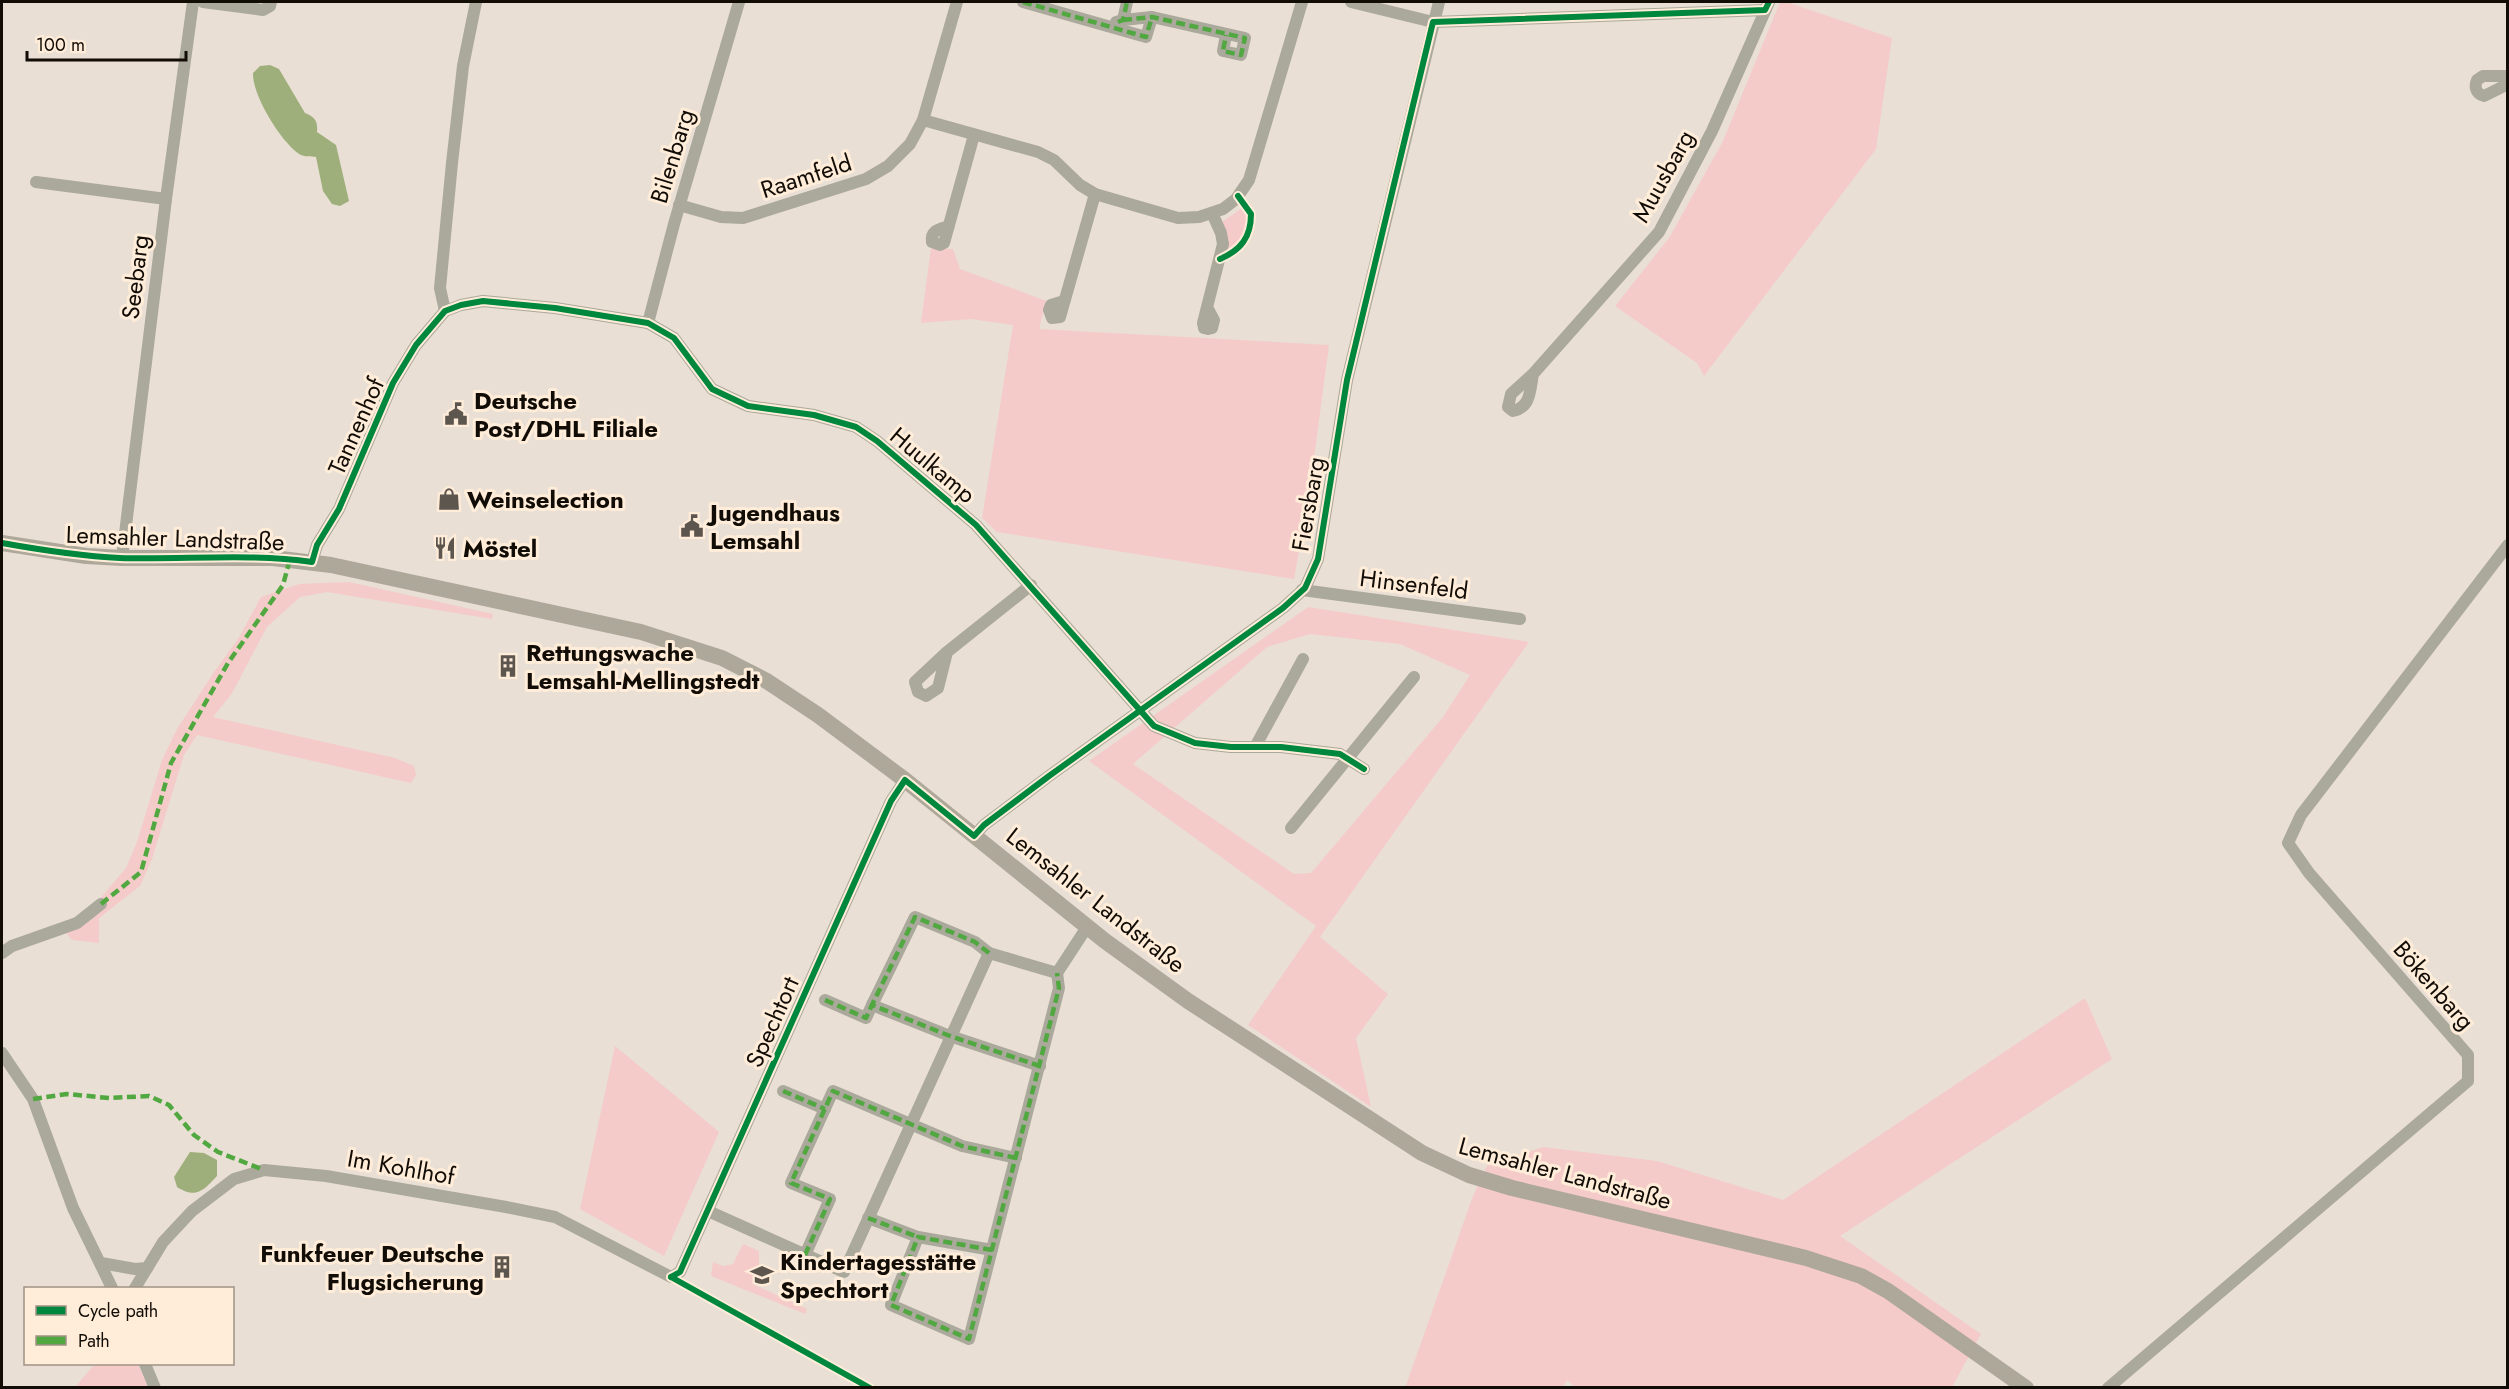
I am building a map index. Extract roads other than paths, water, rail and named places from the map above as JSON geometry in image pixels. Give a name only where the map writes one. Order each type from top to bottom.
[{"type":"main road","name":"Lemsahler Landstraße","points":[[2,543],[46,551],[122,558],[273,558],[312,562],[641,632],[698,649],[742,667],[784,692],[905,780],[1087,927],[1188,1001],[1445,1166],[1512,1188],[1806,1258],[1861,1276],[1897,1297],[2026,1388]]},
{"type":"street","name":"Seebarg","points":[[122,558],[166,199],[193,2]]},
{"type":"street","points":[[203,2],[231,3],[263,10],[270,6],[271,2]]},
{"type":"street","points":[[445,311],[440,288],[451,175],[463,66],[476,2]]},
{"type":"street","name":"Bilenbarg","points":[[648,323],[679,205],[739,2]]},
{"type":"street","name":"Raamfeld","points":[[679,205],[721,218],[743,218],[866,179],[888,166],[903,152],[923,120],[957,2]]},
{"type":"street","points":[[1023,2],[1146,37],[1152,17]]},
{"type":"street","points":[[1123,20],[1127,2]]},
{"type":"street","points":[[923,120],[1046,155],[1080,185],[1095,194],[1178,218],[1191,218],[1212,213],[1236,199],[1249,180],[1302,2]]},
{"type":"street","points":[[1351,2],[1434,22],[1767,6]]},
{"type":"street","name":"Fiersbarg","points":[[974,836],[984,825],[1030,790],[1283,608],[1302,590],[1314,571],[1322,542],[1347,380],[1439,2]]},
{"type":"street","name":"Muusbarg","points":[[1533,374],[1659,232],[1712,131],[1767,6]]},
{"type":"street","points":[[1110,25],[1123,20],[1152,17],[1226,35]]},
{"type":"street","points":[[2508,76],[2483,76],[2477,80],[2475,86],[2478,93],[2484,96],[2508,84]]},
{"type":"street","points":[[949,226],[974,135]]},
{"type":"street","points":[[36,182],[166,199]]},
{"type":"street","points":[[1064,301],[1095,194]]},
{"type":"street","points":[[1207,307],[1223,244],[1212,213]]},
{"type":"street","name":"Huulkamp","points":[[445,311],[483,301],[555,308],[648,323],[674,338],[712,389],[748,406],[814,415],[856,427],[877,441],[964,513],[1154,726],[1195,743],[1231,747],[1320,750],[1349,758]]},
{"type":"street","name":"Tannenhof","points":[[312,562],[316,545],[339,509],[393,383],[416,345],[445,311]]},
{"type":"street","name":"Bökenbarg","points":[[2108,1388],[2468,1081],[2468,1055],[2309,873],[2288,843],[2301,815],[2508,545]]},
{"type":"street","points":[[947,651],[1030,585]]},
{"type":"street","name":"Hinsenfeld","points":[[1302,590],[1520,619]]},
{"type":"street","points":[[1255,747],[1303,659]]},
{"type":"street","points":[[1292,828],[1414,677]]},
{"type":"street","points":[[1349,758],[1364,769]]},
{"type":"street","name":"Spechtort","points":[[671,1277],[680,1272],[891,801],[905,780]]},
{"type":"street","points":[[2,953],[12,946],[77,923],[101,904]]},
{"type":"street","points":[[825,1000],[866,1018],[915,917],[975,942],[989,953],[1057,974]]},
{"type":"street","points":[[918,1237],[891,1305],[969,1339],[1059,988],[1057,974],[1087,927]]},
{"type":"street","points":[[708,1211],[844,1272],[989,953]]},
{"type":"street","points":[[872,1005],[950,1036],[1040,1066]]},
{"type":"street","points":[[2,1053],[33,1100],[73,1208],[112,1287]]},
{"type":"street","points":[[783,1091],[825,1109]]},
{"type":"street","points":[[805,1255],[830,1199],[791,1182],[833,1091],[962,1146],[1016,1158]]},
{"type":"street","name":"Im Kohlhof","points":[[136,1287],[163,1242],[192,1211],[234,1179],[264,1170],[337,1178],[555,1217],[671,1277]]},
{"type":"street","points":[[868,1218],[918,1237],[992,1250]]},
{"type":"street","points":[[101,1263],[135,1269],[147,1268]]},
{"type":"street","points":[[145,1365],[155,1388]]},
{"type":"place","name":"Deutsche Post/DHL Filiale","points":[[456,414]]},
{"type":"place","name":"Weinselection","points":[[449,499]]},
{"type":"place","name":"Jugendhaus Lemsahl","points":[[692,526]]},
{"type":"place","name":"Möstel","points":[[445,548]]},
{"type":"place","name":"Rettungswache Lemsahl-Mellingstedt","points":[[508,666]]},
{"type":"place","name":"Funkfeuer Deutsche Flugsicherung","points":[[502,1267]]},
{"type":"place","name":"Kindertagesstätte Spechtort","points":[[762,1275]]}]
